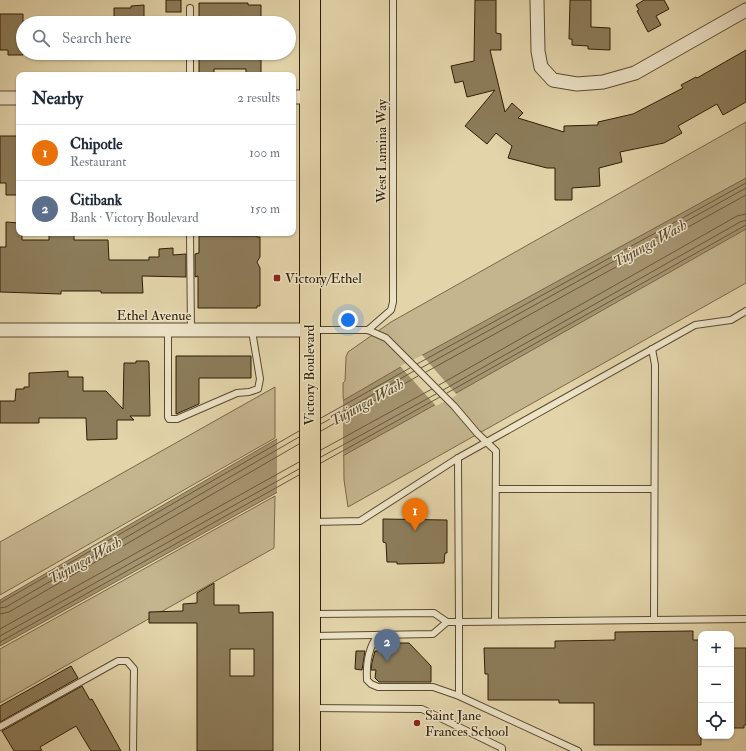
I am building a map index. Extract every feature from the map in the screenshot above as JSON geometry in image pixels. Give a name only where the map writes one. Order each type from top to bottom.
[{"type":"main road","name":"Victory Boulevard","points":[[310,0],[301,97],[309,330],[310,751]]},
{"type":"street","points":[[537,0],[538,51],[541,67],[553,80],[577,84],[602,82],[635,73],[746,10]]},
{"type":"street","points":[[0,98],[16,98]]},
{"type":"street","name":"Ethel Avenue","points":[[0,330],[309,330]]},
{"type":"lane","name":"West Lumina Way","points":[[368,330],[391,310],[393,302],[393,0]]},
{"type":"lane","points":[[190,8],[190,16]]},
{"type":"lane","points":[[190,60],[190,72]]},
{"type":"lane","points":[[190,236],[191,331]]},
{"type":"lane","points":[[310,522],[360,521],[458,458],[695,325],[731,320],[746,311]]},
{"type":"lane","points":[[309,330],[368,330],[386,338],[454,406],[496,451],[495,622]]},
{"type":"lane","points":[[168,331],[168,417],[173,419],[177,419],[237,393],[249,392],[258,389],[260,379],[252,331]]},
{"type":"lane","points":[[652,349],[655,365],[654,620]]},
{"type":"lane","points":[[458,458],[460,696]]},
{"type":"lane","points":[[496,489],[654,489]]},
{"type":"lane","points":[[310,614],[434,613],[447,622],[746,619]]},
{"type":"lane","points":[[310,636],[433,634],[447,622]]},
{"type":"lane","points":[[378,635],[370,647],[367,660],[367,680],[371,684],[378,687],[432,687],[460,696],[578,751]]},
{"type":"lane","points":[[0,727],[118,661],[128,661],[134,669],[133,751]]},
{"type":"lane","points":[[310,708],[422,709],[502,750]]},
{"type":"shaded area","points":[[746,122],[746,283],[348,507],[344,480],[343,383],[345,381],[346,357],[348,352],[391,322]]},
{"type":"shaded area","points":[[275,387],[275,438],[0,595],[0,542]]},
{"type":"shaded area","points":[[275,496],[274,548],[0,703],[0,649]]},
{"type":"water","name":"Tujunga Wash","points":[[746,178],[746,229],[458,392],[0,646],[0,600],[399,368]]},
{"type":"pier","points":[[422,355],[457,395],[436,406],[400,366]]},
{"type":"pier","points":[[343,399],[343,458],[277,494],[277,437]]},
{"type":"building","points":[[166,0],[181,0],[181,12],[166,12]]},
{"type":"building","points":[[475,0],[496,0],[496,33],[501,34],[501,50],[490,50],[505,112],[512,103],[523,113],[518,118],[564,132],[564,126],[598,125],[598,122],[633,114],[683,88],[681,85],[696,77],[697,78],[746,50],[746,102],[723,115],[717,104],[678,126],[682,133],[664,143],[620,152],[622,162],[599,168],[600,186],[572,188],[572,200],[555,200],[555,168],[547,168],[508,158],[512,146],[496,133],[487,144],[465,126],[495,90],[467,97],[463,81],[455,83],[451,66],[474,61]]},
{"type":"building","points":[[570,0],[591,0],[591,27],[610,28],[610,50],[588,49],[588,46],[572,45],[572,39],[569,39]]},
{"type":"building","points":[[644,0],[664,0],[669,9],[656,16],[661,25],[648,32],[637,11],[639,10],[636,5]]},
{"type":"building","points":[[199,3],[248,3],[248,5],[261,5],[261,16],[199,16]]},
{"type":"building","points":[[144,5],[144,16],[114,16],[114,8],[131,8],[131,6]]},
{"type":"building","points":[[0,14],[23,14],[23,16],[16,16],[16,55],[8,55],[8,50],[0,50]]},
{"type":"building","points":[[199,60],[261,60],[261,72],[246,72],[246,69],[214,69],[214,72],[199,72]]},
{"type":"building","points":[[0,136],[16,136],[16,195],[6,195],[6,183],[0,183]]},
{"type":"building","points":[[6,222],[16,223],[16,236],[22,236],[22,240],[49,240],[49,236],[74,236],[74,240],[108,240],[109,260],[149,260],[149,257],[159,257],[159,249],[173,248],[173,255],[186,254],[186,277],[142,276],[143,293],[101,293],[101,291],[61,291],[61,294],[0,292],[0,247],[6,247]]},
{"type":"building","points":[[199,236],[260,237],[260,257],[257,262],[260,268],[260,306],[257,306],[257,308],[198,308],[198,276],[195,277],[195,254],[199,253]]},
{"type":"building","points":[[176,356],[251,356],[251,378],[199,378],[199,404],[176,414]]},
{"type":"building","points":[[136,361],[148,361],[149,363],[150,416],[130,416],[134,420],[117,420],[117,439],[87,440],[86,418],[39,418],[39,423],[0,423],[0,401],[15,401],[16,389],[24,389],[24,387],[29,387],[29,373],[68,371],[68,377],[83,377],[83,391],[106,391],[123,409],[124,363],[136,363]]},
{"type":"building","points":[[383,519],[447,520],[447,553],[445,553],[444,563],[397,564],[397,562],[387,562],[386,543],[383,542]]},
{"type":"building","points":[[214,583],[214,605],[239,605],[239,613],[273,612],[273,751],[197,751],[197,623],[149,623],[149,612],[183,611],[183,604],[197,603],[197,593]],"holes":[[[230,649],[254,649],[254,676],[230,676]]]},
{"type":"building","points":[[693,631],[693,640],[698,640],[698,739],[701,739],[701,745],[594,745],[594,703],[559,703],[559,700],[488,700],[488,674],[485,674],[484,648],[555,648],[555,641],[615,640],[615,632]]},
{"type":"building","points":[[383,643],[409,643],[431,666],[431,682],[379,682],[375,678],[376,670],[371,670],[375,651],[383,651]]},
{"type":"building","points":[[734,648],[746,648],[746,725],[744,725],[744,728],[734,728]]},
{"type":"building","points":[[356,651],[365,651],[362,670],[355,669]]},
{"type":"building","points":[[71,666],[78,678],[0,722],[0,706]]},
{"type":"building","points":[[82,686],[90,700],[92,699],[121,751],[91,751],[76,726],[40,747],[42,751],[14,751],[2,731]]},
{"type":"place","name":"Victory/Ethel","points":[[277,278]]},
{"type":"place","name":"Chipotle","points":[[415,531]]},
{"type":"place","name":"Citibank","points":[[387,662]]},
{"type":"place","name":"Saint Jane Frances School","points":[[417,723]]}]
